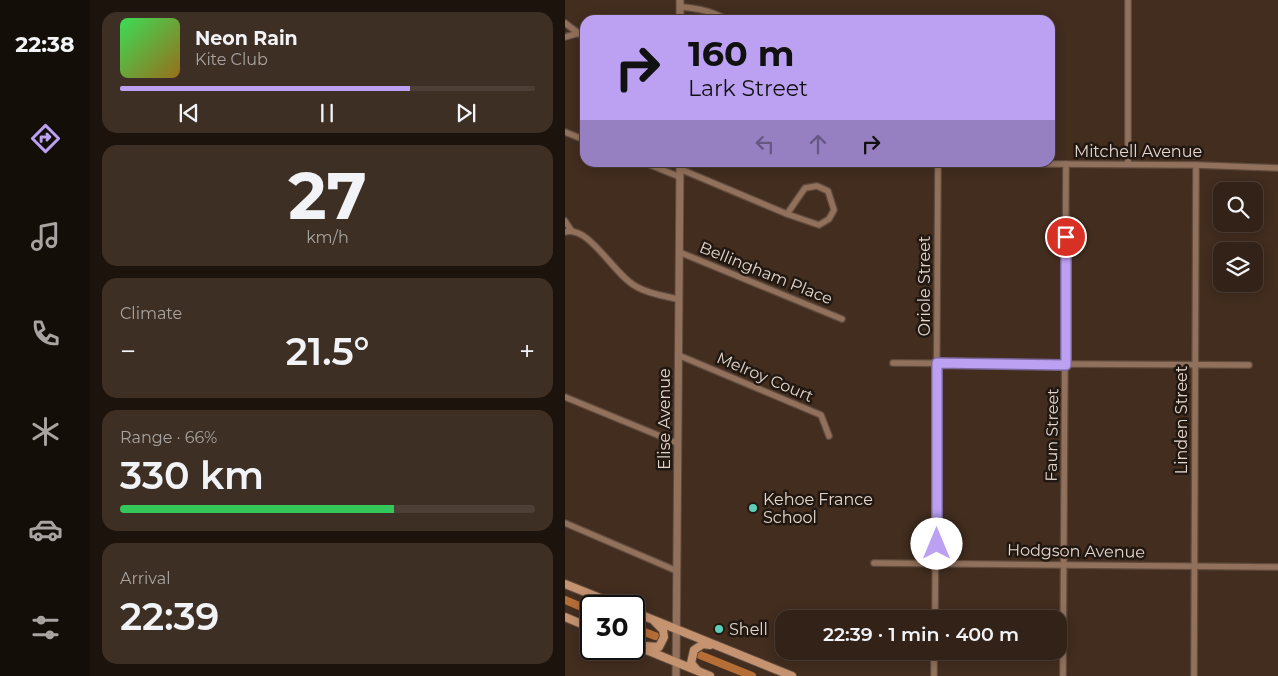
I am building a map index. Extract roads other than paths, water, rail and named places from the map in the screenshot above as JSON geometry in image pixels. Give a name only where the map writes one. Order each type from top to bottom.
[{"type":"main road","points":[[565,584],[592,595]]},
{"type":"main road","points":[[645,616],[793,676]]},
{"type":"main road","points":[[565,617],[580,623]]},
{"type":"main road","points":[[645,647],[659,647],[662,643],[663,630],[652,619]]},
{"type":"main road","points":[[700,672],[691,663],[694,650],[703,644],[720,647]]},
{"type":"main road","points":[[645,649],[710,676]]},
{"type":"street","points":[[1128,0],[1128,164]]},
{"type":"street","points":[[680,3],[720,15]]},
{"type":"street","points":[[565,23],[579,33]]},
{"type":"street","points":[[565,37],[579,33]]},
{"type":"street","points":[[565,132],[580,138]]},
{"type":"street","name":"Mitchell Avenue","points":[[1055,164],[1196,165],[1278,168]]},
{"type":"street","name":"Faun Street","points":[[1063,676],[1066,164]]},
{"type":"street","name":"Linden Street","points":[[1194,676],[1196,165]]},
{"type":"street","points":[[666,167],[680,170],[787,214],[819,225],[829,219],[834,210],[829,191],[817,186],[805,188],[787,214]]},
{"type":"street","name":"Oriole Street","points":[[935,610],[938,167]]},
{"type":"street","name":"Elise Avenue","points":[[676,676],[680,170]]},
{"type":"street","points":[[565,221],[568,231],[588,238],[611,265],[636,287],[679,299]]},
{"type":"street","name":"Bellingham Place","points":[[679,252],[842,319]]},
{"type":"street","name":"Melroy Court","points":[[678,355],[821,416],[829,436]]},
{"type":"street","points":[[893,362],[1249,366]]},
{"type":"street","points":[[565,398],[677,443]]},
{"type":"street","points":[[565,523],[677,571]]},
{"type":"street","name":"Hodgson Avenue","points":[[874,563],[1278,566]]},
{"type":"street","points":[[933,676],[934,660]]},
{"type":"waterway","points":[[565,600],[580,606]]},
{"type":"waterway","points":[[645,632],[655,636]]},
{"type":"waterway","points":[[700,655],[752,676]]},
{"type":"place","name":"Kehoe France School","points":[[753,508]]},
{"type":"place","name":"Shell","points":[[719,629]]}]
